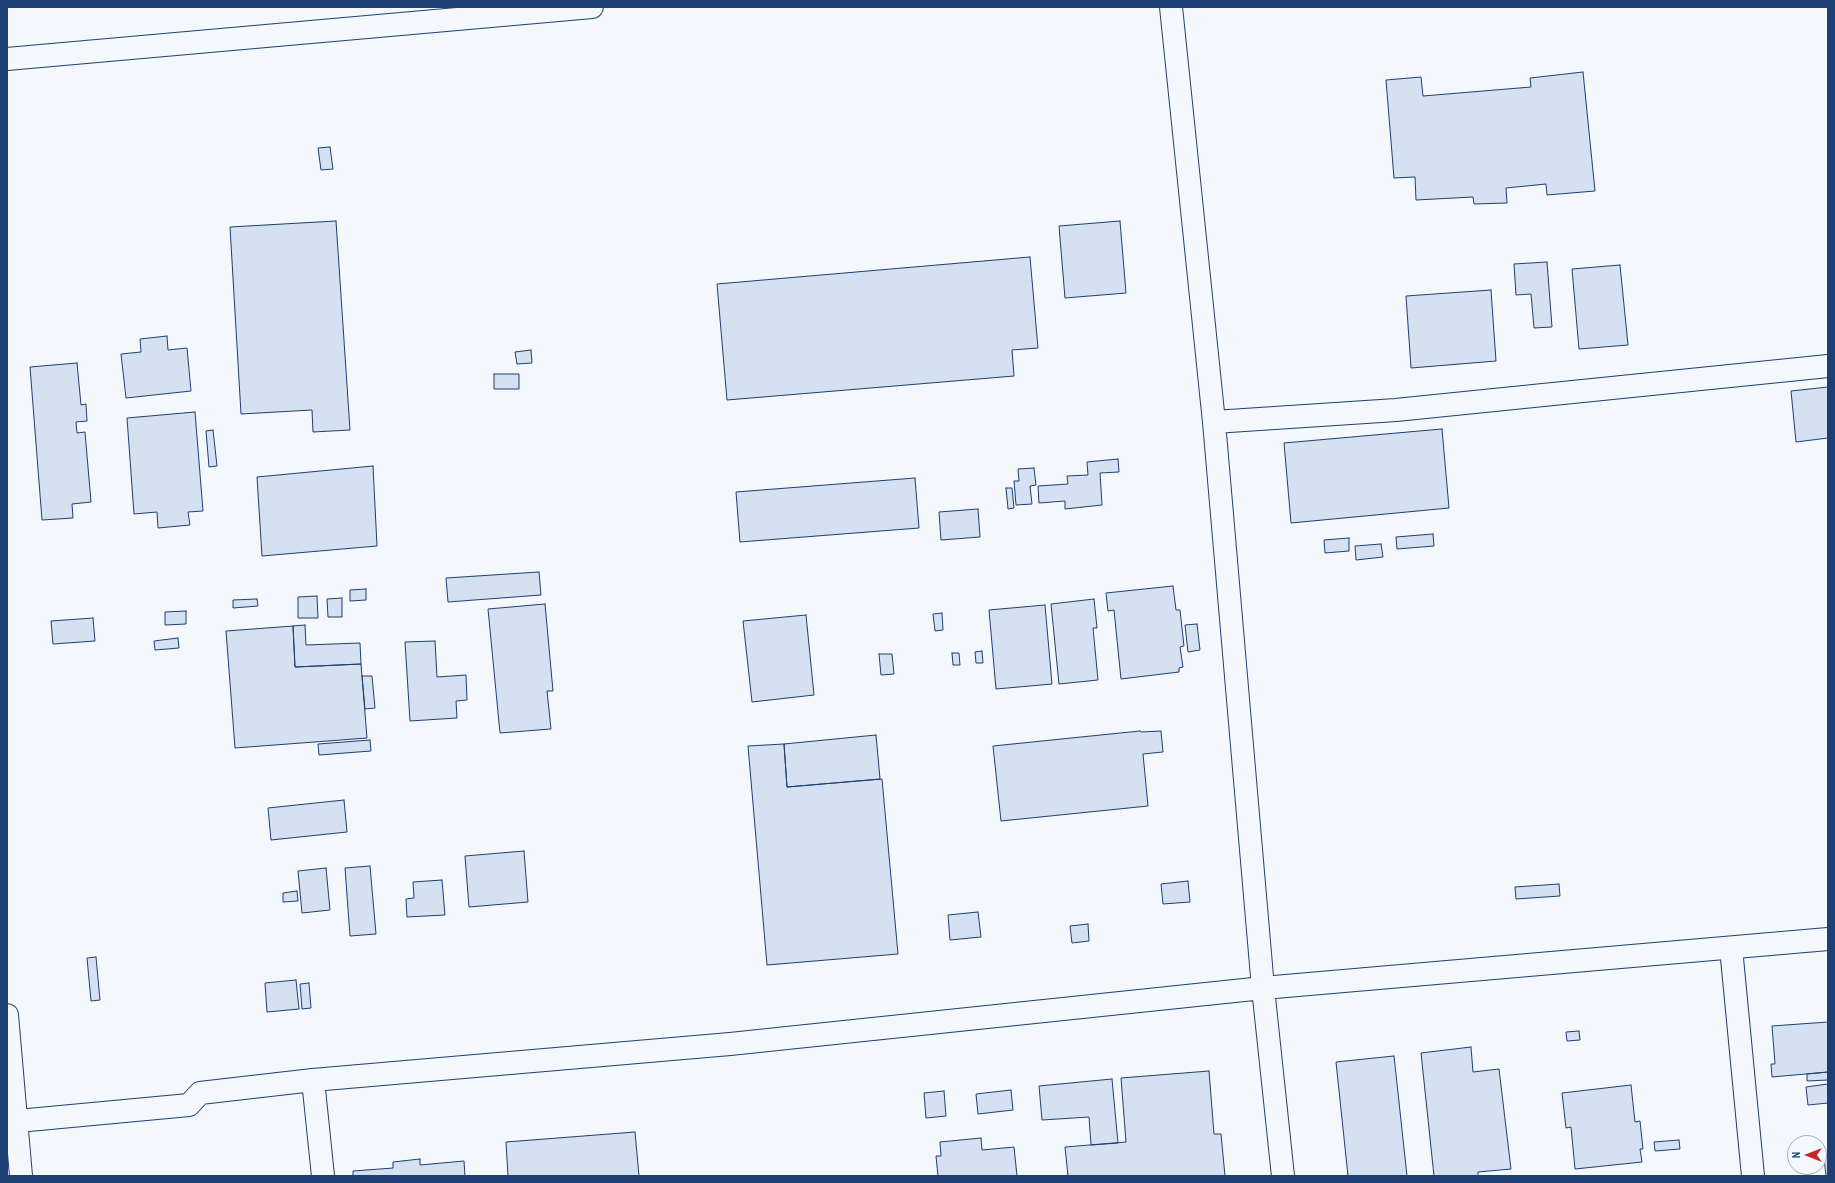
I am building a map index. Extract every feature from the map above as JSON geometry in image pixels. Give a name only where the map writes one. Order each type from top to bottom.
[{"type":"lane","points":[[7,59],[592,7]]},
{"type":"lane","points":[[1171,7],[1214,422],[1263,988],[1283,1176]]},
{"type":"lane","points":[[1214,422],[1396,410],[1828,366]]},
{"type":"lane","points":[[12,1121],[189,1105],[200,1093],[313,1080],[730,1044],[1263,988],[1828,939]]},
{"type":"lane","points":[[1731,948],[1754,1176]]},
{"type":"lane","points":[[7,1015],[12,1121],[22,1176]]},
{"type":"lane","points":[[313,1080],[323,1176]]},
{"type":"building","points":[[1583,72],[1595,191],[1547,195],[1546,184],[1506,188],[1507,203],[1474,204],[1473,197],[1416,200],[1415,177],[1394,178],[1386,80],[1421,77],[1423,96],[1531,87],[1530,78]]},
{"type":"building","points":[[330,147],[333,169],[321,170],[318,148]]},
{"type":"building","points":[[336,221],[350,430],[313,432],[312,410],[241,414],[230,227]]},
{"type":"building","points":[[1120,221],[1126,293],[1065,298],[1059,226]]},
{"type":"building","points":[[1030,257],[1038,348],[1012,350],[1014,376],[727,400],[717,284]]},
{"type":"building","points":[[1547,262],[1552,327],[1534,328],[1531,294],[1516,295],[1514,264]]},
{"type":"building","points":[[1620,265],[1628,345],[1579,349],[1572,269]]},
{"type":"building","points":[[1491,290],[1496,361],[1411,368],[1406,296]]},
{"type":"building","points":[[167,336],[168,350],[187,348],[191,391],[126,398],[121,354],[141,352],[140,339]]},
{"type":"building","points":[[531,350],[532,363],[517,364],[515,352]]},
{"type":"building","points":[[77,363],[81,405],[86,404],[87,421],[76,422],[77,433],[85,432],[91,502],[72,504],[73,518],[42,520],[30,367]]},
{"type":"building","points":[[494,374],[519,374],[519,389],[494,389]]},
{"type":"building","points":[[1828,387],[1828,438],[1796,442],[1791,391]]},
{"type":"building","points":[[195,412],[203,511],[188,512],[190,525],[158,528],[157,512],[134,514],[127,418]]},
{"type":"building","points":[[1442,429],[1449,508],[1291,523],[1284,443]]},
{"type":"building","points":[[213,430],[217,466],[209,467],[206,431]]},
{"type":"building","points":[[1118,459],[1119,472],[1100,473],[1102,505],[1065,509],[1065,501],[1039,503],[1038,486],[1068,484],[1067,476],[1088,475],[1087,462]]},
{"type":"building","points":[[373,466],[377,546],[262,556],[257,477]]},
{"type":"building","points":[[1034,468],[1036,485],[1030,486],[1032,504],[1016,505],[1014,481],[1019,481],[1018,469]]},
{"type":"building","points":[[915,478],[919,528],[740,542],[736,492]]},
{"type":"building","points":[[1006,488],[1012,488],[1014,508],[1008,509]]},
{"type":"building","points":[[978,509],[980,537],[941,540],[939,512]]},
{"type":"building","points":[[1433,534],[1434,546],[1397,549],[1396,537]]},
{"type":"building","points":[[1349,538],[1349,551],[1325,553],[1324,540]]},
{"type":"building","points":[[1381,544],[1383,557],[1356,560],[1355,546]]},
{"type":"building","points":[[539,572],[541,595],[448,602],[446,578]]},
{"type":"building","points":[[1173,586],[1176,610],[1180,610],[1184,646],[1180,647],[1183,667],[1179,668],[1179,672],[1121,679],[1114,610],[1108,611],[1106,593]]},
{"type":"building","points":[[366,589],[366,600],[350,601],[350,590]]},
{"type":"building","points":[[317,596],[318,618],[298,618],[298,597]]},
{"type":"building","points":[[342,598],[342,617],[328,617],[327,599]]},
{"type":"building","points":[[257,599],[258,606],[233,608],[233,600]]},
{"type":"building","points":[[1094,599],[1097,628],[1093,628],[1098,680],[1059,684],[1051,604]]},
{"type":"building","points":[[545,604],[553,691],[547,691],[551,729],[500,733],[488,609]]},
{"type":"building","points":[[1045,605],[1052,684],[996,689],[989,610]]},
{"type":"building","points":[[186,611],[186,624],[165,625],[165,612]]},
{"type":"building","points":[[942,613],[943,630],[935,631],[933,614]]},
{"type":"building","points":[[806,615],[814,695],[752,702],[743,621]]},
{"type":"building","points":[[93,618],[95,641],[53,644],[51,621]]},
{"type":"building","points":[[1197,624],[1200,650],[1188,652],[1185,625]]},
{"type":"building","points":[[305,625],[306,645],[360,643],[361,664],[295,667],[293,626]]},
{"type":"building","points":[[293,626],[295,667],[361,664],[367,738],[235,748],[226,631]]},
{"type":"building","points":[[178,638],[179,648],[155,650],[154,641]]},
{"type":"building","points":[[435,641],[437,677],[466,675],[467,700],[456,701],[457,718],[410,721],[405,642]]},
{"type":"building","points":[[982,651],[983,663],[976,663],[975,652]]},
{"type":"building","points":[[952,653],[959,653],[960,665],[953,665]]},
{"type":"building","points":[[879,654],[892,654],[894,674],[881,675]]},
{"type":"building","points":[[362,676],[372,676],[375,708],[365,709]]},
{"type":"building","points":[[1140,731],[1161,731],[1163,752],[1143,754],[1148,806],[1001,821],[993,746]]},
{"type":"building","points":[[876,735],[880,779],[787,787],[784,744]]},
{"type":"building","points":[[370,740],[371,751],[319,755],[318,744]]},
{"type":"building","points":[[784,744],[787,787],[882,779],[898,954],[767,965],[748,746]]},
{"type":"building","points":[[344,800],[347,832],[271,840],[268,808]]},
{"type":"building","points":[[524,851],[528,902],[469,907],[465,856]]},
{"type":"building","points":[[370,866],[376,934],[350,936],[345,868]]},
{"type":"building","points":[[326,868],[330,910],[302,913],[298,871]]},
{"type":"building","points":[[442,880],[445,915],[407,917],[406,899],[414,898],[413,882]]},
{"type":"building","points":[[1188,881],[1190,902],[1163,904],[1161,884]]},
{"type":"building","points":[[1559,884],[1560,896],[1516,899],[1515,887]]},
{"type":"building","points":[[297,891],[298,901],[283,902],[283,893]]},
{"type":"building","points":[[978,912],[981,937],[950,940],[948,915]]},
{"type":"building","points":[[1088,924],[1089,941],[1072,943],[1070,926]]},
{"type":"building","points":[[96,957],[100,1000],[91,1001],[87,958]]},
{"type":"building","points":[[296,980],[299,1009],[267,1012],[265,983]]},
{"type":"building","points":[[309,983],[311,1008],[302,1009],[300,984]]},
{"type":"building","points":[[1828,1022],[1828,1072],[1772,1077],[1771,1064],[1775,1064],[1772,1026]]},
{"type":"building","points":[[1579,1031],[1580,1040],[1567,1041],[1566,1032]]},
{"type":"building","points":[[1471,1047],[1473,1072],[1499,1069],[1511,1169],[1478,1172],[1478,1176],[1434,1176],[1421,1053]]},
{"type":"building","points":[[1394,1056],[1407,1176],[1348,1176],[1336,1062]]},
{"type":"building","points":[[1209,1071],[1214,1134],[1221,1134],[1225,1176],[1068,1176],[1065,1147],[1126,1142],[1121,1078]]},
{"type":"building","points":[[1828,1072],[1828,1080],[1807,1081],[1807,1074]]},
{"type":"building","points":[[1112,1079],[1118,1143],[1091,1145],[1089,1117],[1042,1120],[1039,1086]]},
{"type":"building","points":[[1828,1084],[1828,1103],[1808,1105],[1806,1087]]},
{"type":"building","points":[[1631,1085],[1635,1122],[1640,1121],[1643,1149],[1640,1149],[1642,1162],[1575,1169],[1571,1127],[1566,1128],[1562,1093]]},
{"type":"building","points":[[1011,1090],[1013,1110],[978,1114],[976,1094]]},
{"type":"building","points":[[944,1091],[946,1116],[926,1118],[924,1093]]},
{"type":"building","points":[[635,1132],[639,1176],[508,1176],[506,1142]]},
{"type":"building","points":[[981,1138],[982,1150],[1014,1147],[1017,1176],[938,1176],[936,1156],[941,1156],[940,1142]]},
{"type":"building","points":[[1679,1140],[1680,1149],[1655,1151],[1654,1142]]},
{"type":"building","points":[[1827,1157],[1828,1157],[1828,1176],[1826,1176]]},
{"type":"building","points":[[420,1159],[420,1165],[464,1161],[465,1176],[353,1176],[353,1171],[393,1168],[393,1162]]}]
